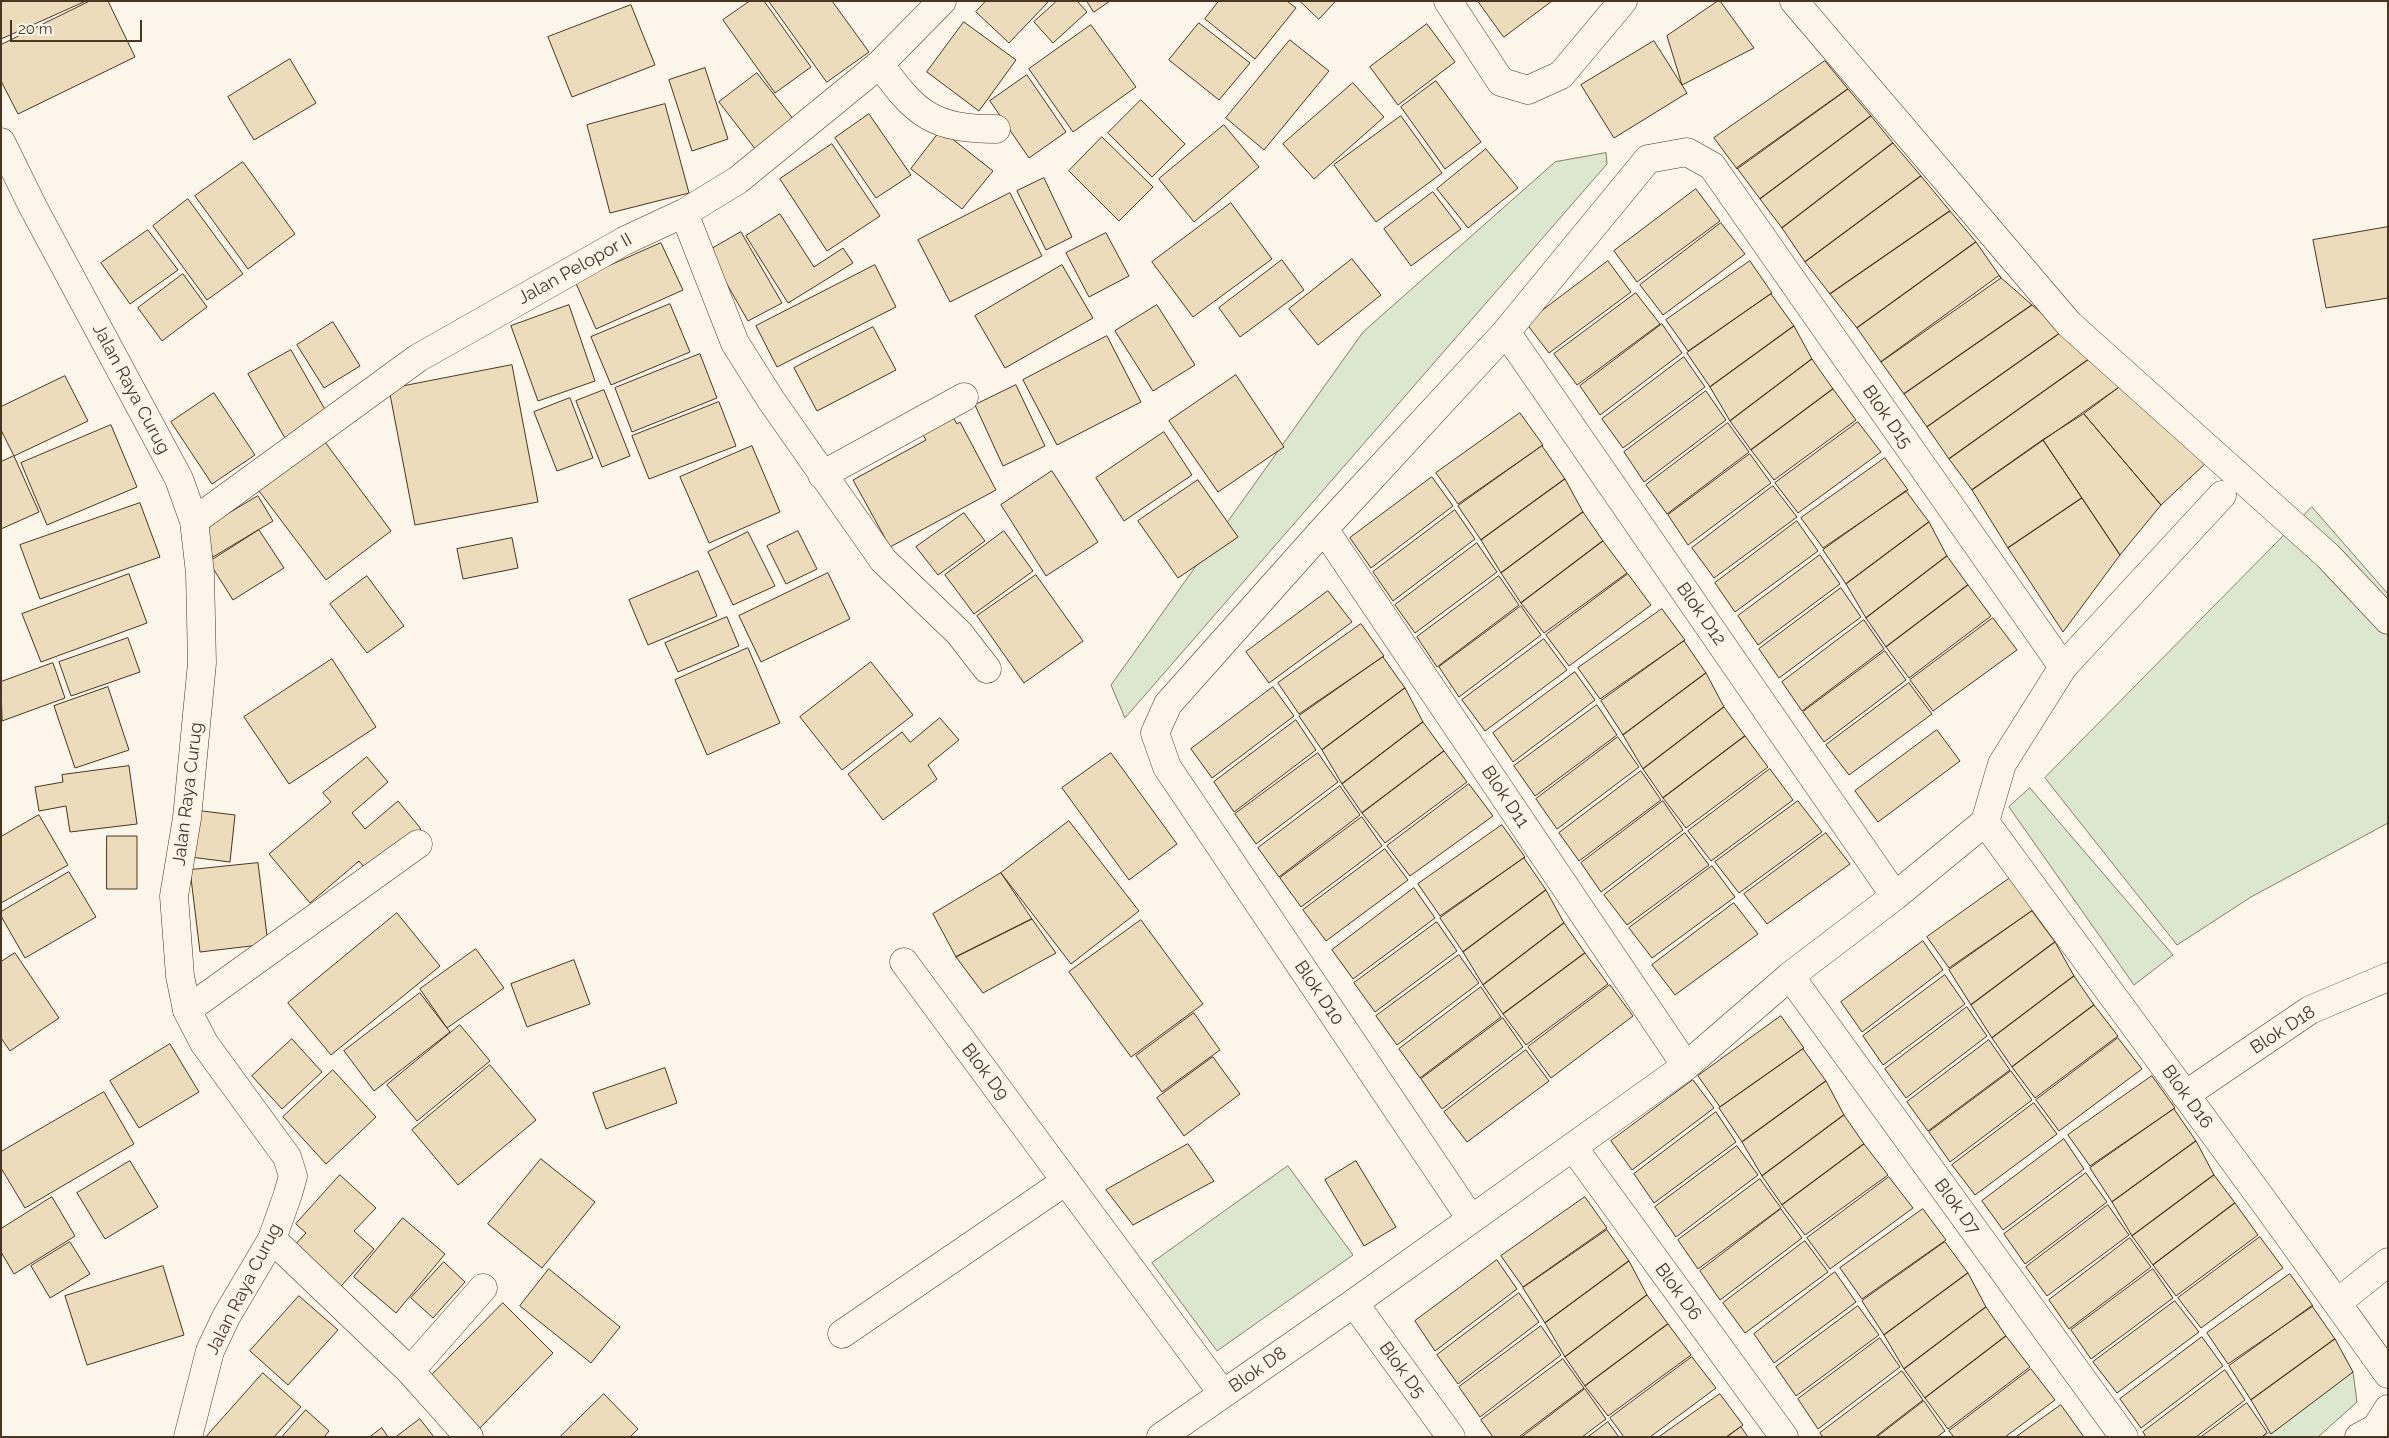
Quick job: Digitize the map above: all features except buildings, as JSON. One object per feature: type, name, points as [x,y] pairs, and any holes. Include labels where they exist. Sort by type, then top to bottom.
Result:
[{"type":"street","name":"Jalan Pelopor II","points":[[194,521],[418,358],[624,240],[684,213],[738,180],[880,64],[942,1]]},
{"type":"street","points":[[1448,1],[1502,82],[1528,90],[1561,75],[1623,1]]},
{"type":"street","points":[[1794,1],[2069,324],[2328,556],[2388,620]]},
{"type":"street","points":[[880,64],[910,103],[928,117],[969,129],[996,129]]},
{"type":"street","name":"Jalan Raya Curug","points":[[1,142],[33,207],[179,479],[194,521],[200,573],[202,663],[187,818],[174,896],[180,976],[187,1010],[204,1042],[287,1157],[293,1176],[272,1239],[226,1317],[210,1351],[188,1437]]},
{"type":"street","name":"Blok D10","points":[[1471,1219],[1167,767],[1155,733],[1168,704],[1324,529],[1506,332],[1648,159],[1687,152],[1712,166]]},
{"type":"street","name":"Blok D15","points":[[1712,166],[2063,667]]},
{"type":"street","points":[[684,213],[735,342],[771,400],[883,560],[959,633],[987,669]]},
{"type":"street","name":"Blok D12","points":[[1506,332],[1895,896]]},
{"type":"street","points":[[822,475],[964,397]]},
{"type":"street","points":[[1985,822],[2002,764],[2063,667],[2222,495]]},
{"type":"street","name":"Blok D11","points":[[1324,529],[1686,1066]]},
{"type":"street","name":"Blok D8","points":[[1161,1437],[1354,1303],[1686,1066],[1790,976],[1895,896],[1985,822]]},
{"type":"street","name":"Blok D16","points":[[1985,822],[2388,1374]]},
{"type":"street","points":[[187,1010],[418,844]]},
{"type":"street","name":"Blok D9","points":[[904,962],[1223,1394]]},
{"type":"street","name":"Blok D7","points":[[1790,976],[2124,1437]]},
{"type":"street","name":"Blok D18","points":[[2186,1095],[2310,1010],[2388,977]]},
{"type":"street","name":"Blok D6","points":[[1573,1147],[1784,1437]]},
{"type":"street","points":[[842,1334],[1066,1181]]},
{"type":"street","points":[[272,1239],[410,1371],[469,1437]]},
{"type":"street","points":[[2337,1303],[2388,1262]]},
{"type":"street","points":[[410,1371],[484,1288]]},
{"type":"street","name":"Blok D5","points":[[1354,1303],[1451,1437]]},
{"type":"street","points":[[2359,1437],[2376,1428],[2388,1409]]},
{"type":"green space","points":[[1606,153],[1607,164],[1125,718],[1111,685],[1363,332],[1555,162]]},
{"type":"green space","points":[[2312,507],[2388,594],[2388,823],[2251,897],[2177,945],[2045,778]]},
{"type":"green space","points":[[2030,788],[2173,955],[2134,985],[2009,807]]},
{"type":"green space","points":[[1288,1166],[1353,1255],[1217,1351],[1152,1263]]},
{"type":"green space","points":[[2353,1372],[2357,1402],[2318,1437],[2263,1437]]}]
